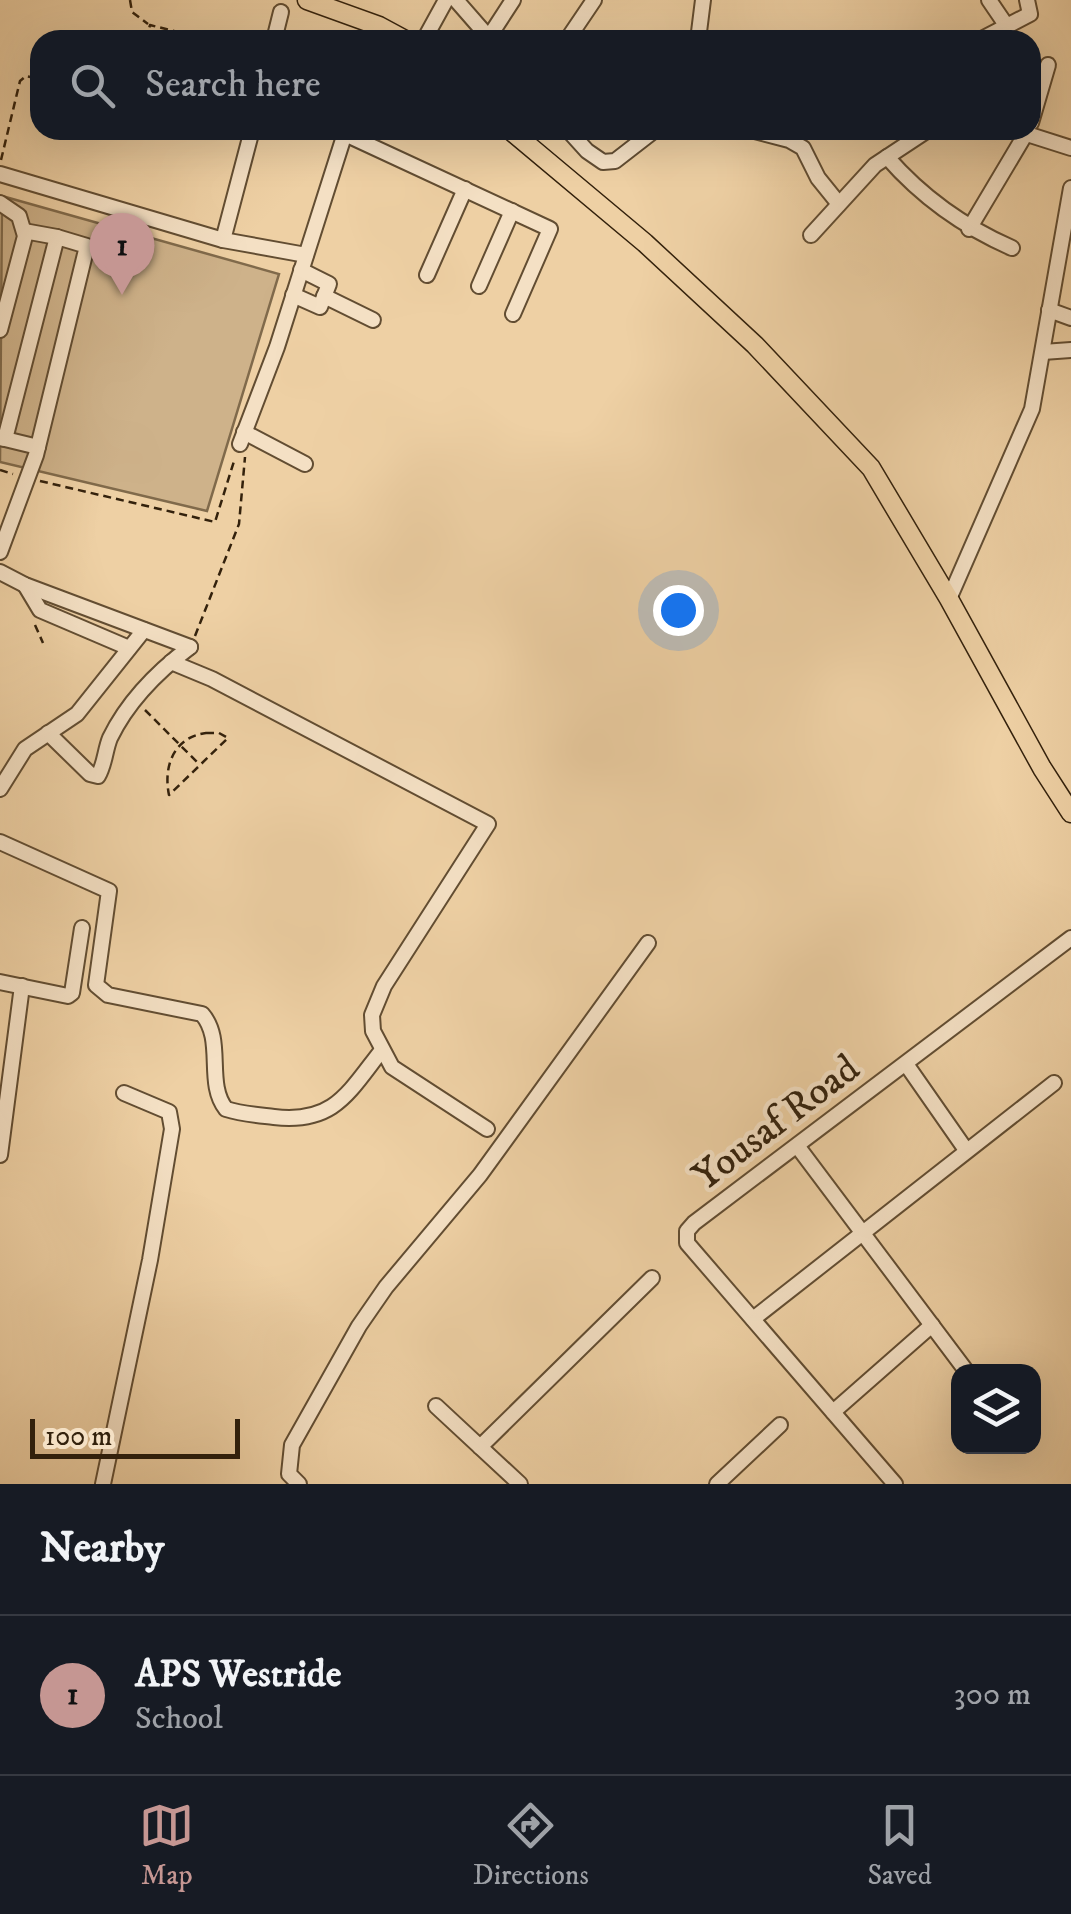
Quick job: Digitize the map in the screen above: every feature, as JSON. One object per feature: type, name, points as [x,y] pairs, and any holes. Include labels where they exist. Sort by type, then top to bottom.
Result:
[{"type":"main road","points":[[310,1],[371,30]]},
{"type":"main road","points":[[522,140],[645,243],[755,345],[871,468],[1071,814]]},
{"type":"street","points":[[430,30],[446,0]]},
{"type":"street","points":[[456,0],[482,30]]},
{"type":"street","points":[[495,30],[513,0]]},
{"type":"street","points":[[574,30],[594,0]]},
{"type":"street","points":[[699,30],[703,0]]},
{"type":"street","points":[[989,0],[1006,25]]},
{"type":"street","points":[[997,30],[1030,14],[1026,0]]},
{"type":"street","points":[[276,30],[281,12]]},
{"type":"street","points":[[1041,89],[1048,65]]},
{"type":"street","points":[[1041,134],[1071,148]]},
{"type":"street","points":[[223,240],[249,140]]},
{"type":"street","points":[[305,464],[242,438],[342,140]]},
{"type":"street","points":[[362,140],[550,229],[513,314]]},
{"type":"street","points":[[577,140],[603,162],[614,161],[642,140]]},
{"type":"street","points":[[788,140],[802,148],[818,178],[839,204]]},
{"type":"street","points":[[811,234],[887,156],[912,140]]},
{"type":"street","points":[[969,229],[1022,140]]},
{"type":"street","points":[[887,156],[904,176],[969,229],[1012,248]]},
{"type":"street","points":[[0,174],[303,263],[329,284],[320,307],[293,294]]},
{"type":"street","points":[[949,599],[1032,409],[1071,188]]},
{"type":"street","points":[[427,275],[465,189]]},
{"type":"street","points":[[0,203],[19,216],[24,230],[0,330]]},
{"type":"street","points":[[479,286],[512,211]]},
{"type":"street","points":[[0,552],[30,478],[87,246],[24,230]]},
{"type":"street","points":[[38,447],[3,439],[57,237]]},
{"type":"street","points":[[324,296],[373,320]]},
{"type":"street","points":[[1049,310],[1071,318]]},
{"type":"street","points":[[1043,352],[1071,350]]},
{"type":"street","points":[[0,572],[190,647]]},
{"type":"street","points":[[25,585],[40,610],[129,648]]},
{"type":"street","points":[[0,790],[25,749],[77,714],[144,630]]},
{"type":"street","points":[[48,733],[90,774],[98,776],[112,734],[134,700],[190,647]]},
{"type":"street","points":[[171,662],[488,824],[372,1014],[374,1031],[392,1067],[487,1128]]},
{"type":"street","points":[[0,842],[109,890],[96,985],[108,995],[202,1014],[214,1043],[219,1100],[226,1109],[295,1120],[314,1118],[346,1096],[382,1050]]},
{"type":"street","points":[[0,982],[62,996],[72,993],[82,928]]},
{"type":"street","name":"Yousaf Road","points":[[895,1484],[687,1243],[687,1231],[1071,938]]},
{"type":"street","points":[[294,1479],[292,1445],[368,1313],[480,1174],[648,943]]},
{"type":"street","points":[[0,1155],[22,986]]},
{"type":"street","points":[[906,1064],[966,1150]]},
{"type":"street","points":[[753,1320],[1054,1083]]},
{"type":"street","points":[[103,1484],[150,1260],[172,1129],[168,1112],[124,1093]]},
{"type":"street","points":[[798,1146],[961,1364]]},
{"type":"street","points":[[480,1447],[652,1278]]},
{"type":"street","points":[[833,1412],[932,1326]]},
{"type":"street","points":[[436,1406],[520,1484]]},
{"type":"street","points":[[717,1484],[780,1425]]},
{"type":"path","points":[[130,0],[132,12],[150,25],[170,30]]},
{"type":"path","points":[[149,30],[150,25]]},
{"type":"path","points":[[0,164],[20,81],[30,77]]},
{"type":"path","points":[[0,470],[214,522],[242,438]]},
{"type":"path","points":[[190,647],[239,524],[246,450],[242,438]]},
{"type":"path","points":[[40,610],[35,626],[43,644]]},
{"type":"path","points":[[134,700],[200,765]]},
{"type":"path","points":[[219,733],[228,738],[200,765],[169,795],[167,767],[180,744],[193,734],[219,733]]},
{"type":"shaded area","points":[[2,196],[279,274],[207,511],[0,462]]},
{"type":"place","name":"APS Westride","points":[[122,295]]}]
